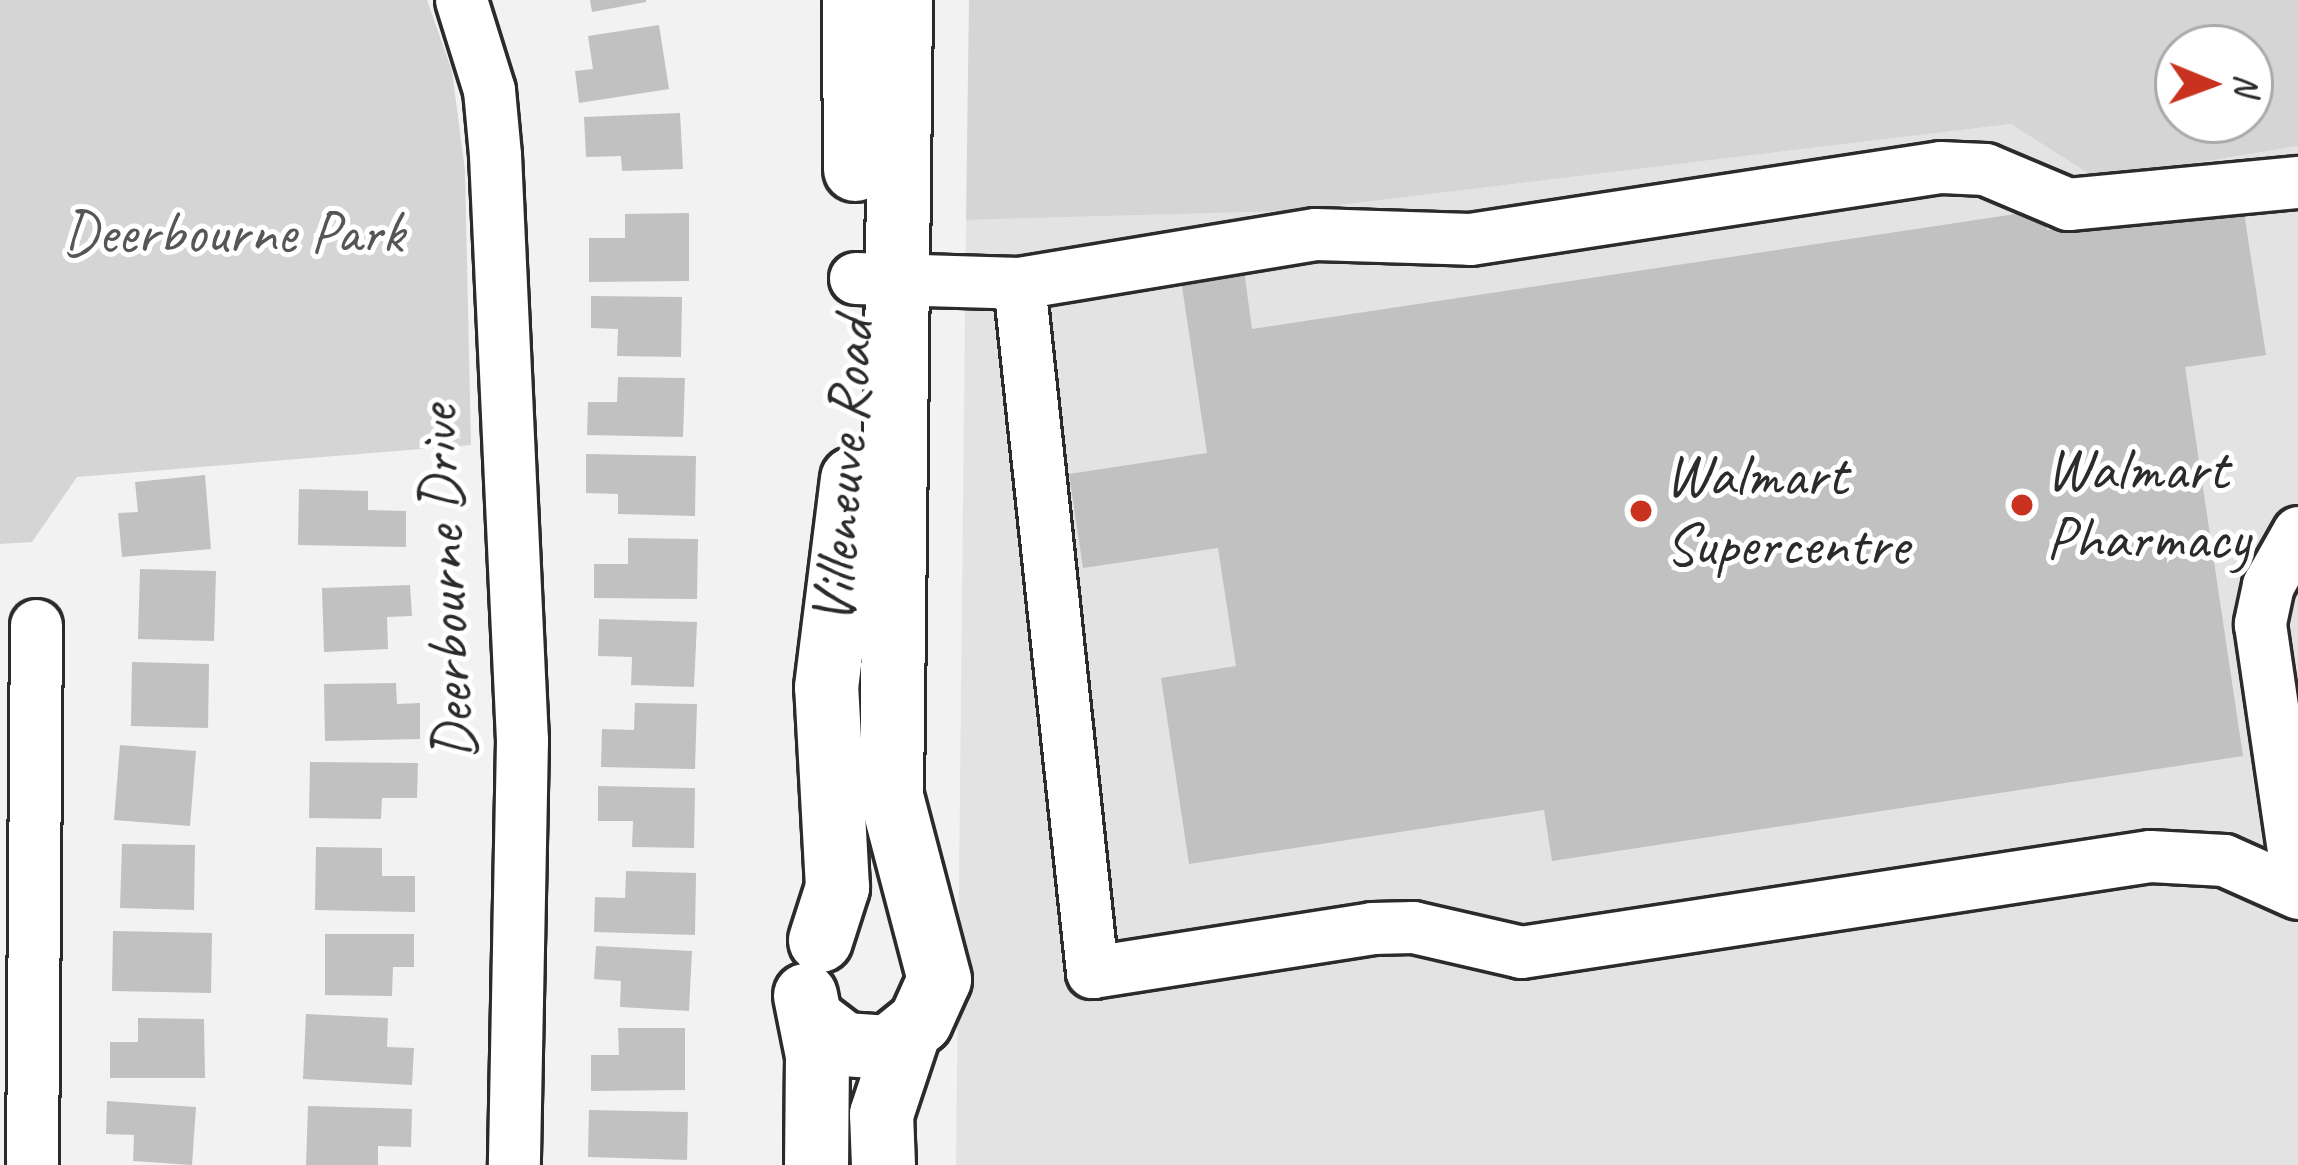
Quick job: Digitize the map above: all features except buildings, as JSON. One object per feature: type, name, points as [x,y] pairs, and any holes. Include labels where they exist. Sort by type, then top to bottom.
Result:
[{"type":"main road","name":"Villeneuve Road","points":[[854,0],[874,278],[891,796],[924,929]]},
{"type":"main road","name":"Villeneuve Road","points":[[820,940],[840,836],[826,686],[874,278],[899,0]]},
{"type":"main road","points":[[816,1165],[810,1018],[803,986],[820,940],[861,914],[905,917],[924,929],[939,979],[906,1040],[881,1114],[883,1165]]},
{"type":"main road","points":[[810,1018],[865,1049],[906,1040]]},
{"type":"street","name":"Deerbourne Drive","points":[[461,0],[489,90],[495,155],[521,740],[514,1165]]},
{"type":"street","points":[[874,278],[1019,284],[1315,235],[1470,239],[1940,167],[1985,169],[2082,205],[2298,182]]},
{"type":"street","points":[[1019,284],[1092,972],[1372,928],[1413,927],[1521,952],[2150,856],[2224,860],[2298,889],[2260,624],[2268,584],[2298,532]]},
{"type":"street","points":[[32,1165],[36,625]]},
{"type":"shaded area","points":[[2011,124],[2097,179],[2298,146],[2298,1165],[956,1165],[966,220],[1290,211]]},
{"type":"green space","name":"Deerbourne Park","points":[[0,0],[427,0],[452,71],[465,171],[471,445],[77,477],[32,542],[0,544]]},
{"type":"green space","points":[[969,0],[2298,0],[2298,146],[2097,179],[2011,124],[1290,211],[966,220]]},
{"type":"place","name":"Walmart Pharmacy","points":[[2022,505]]},
{"type":"place","name":"Walmart Supercentre","points":[[1641,511]]}]
